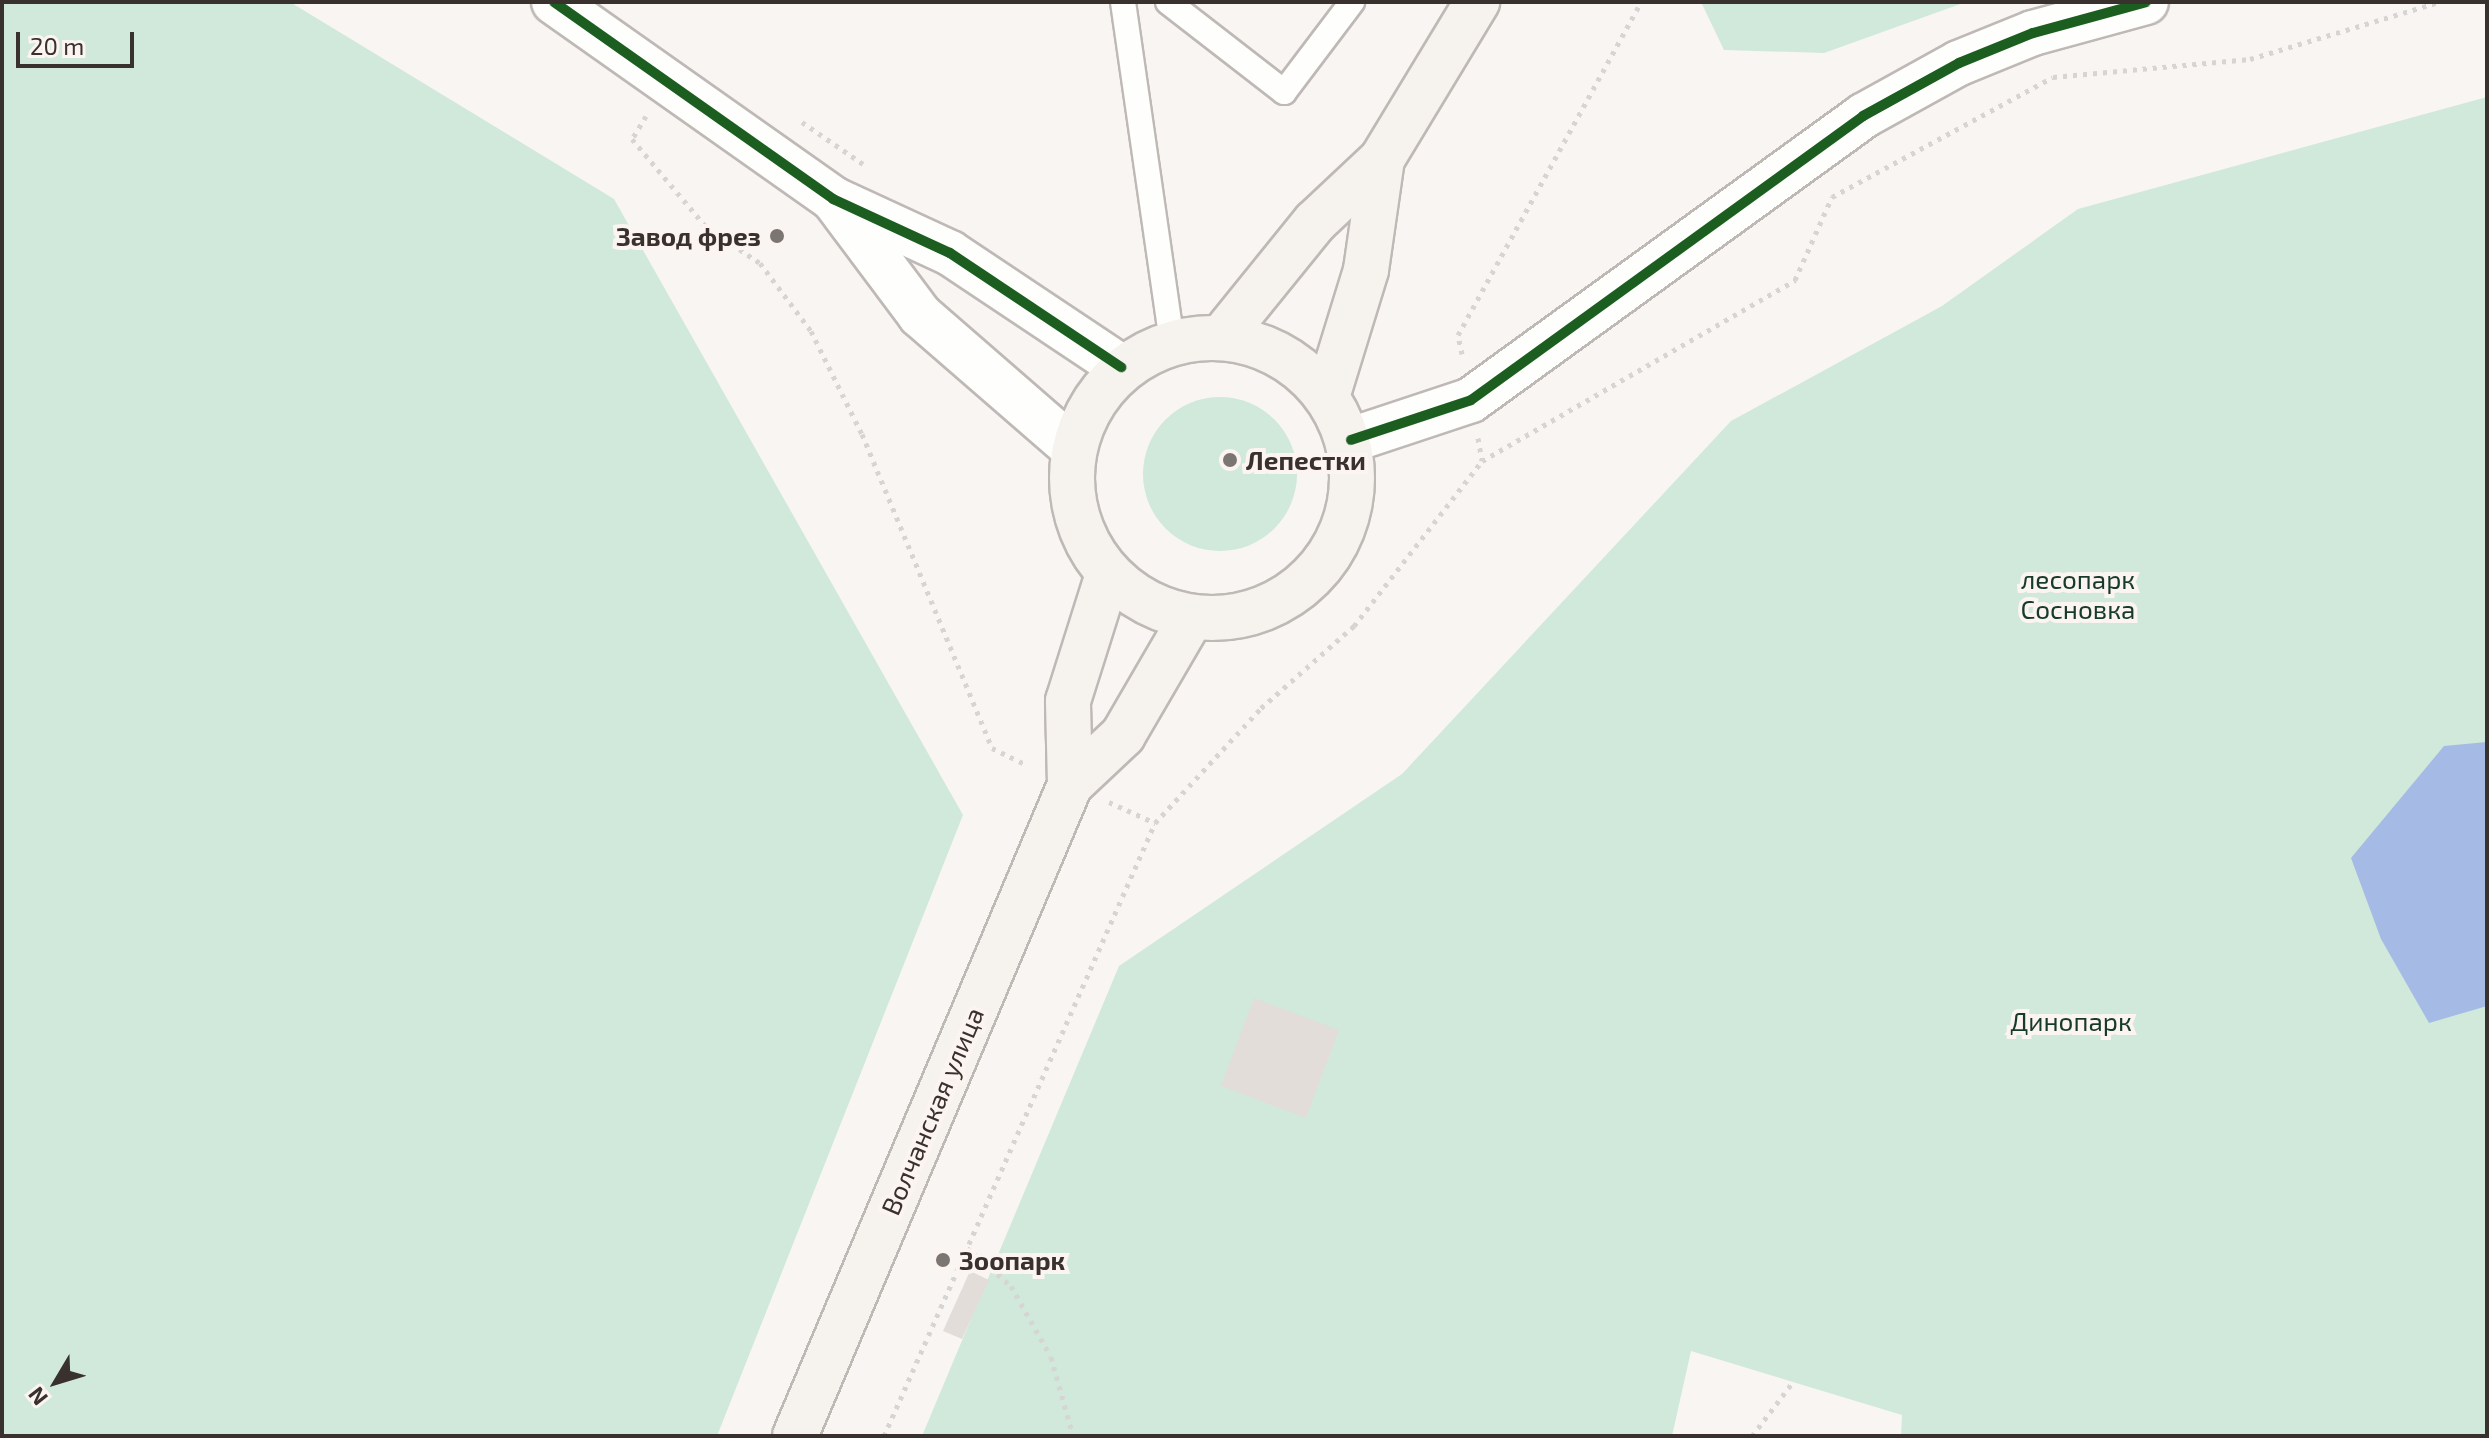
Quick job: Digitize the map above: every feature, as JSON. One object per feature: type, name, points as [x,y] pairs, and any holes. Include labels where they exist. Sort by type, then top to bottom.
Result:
[{"type":"main road","points":[[1221,338],[1315,222],[1382,159],[1477,2]]},
{"type":"main road","points":[[1327,397],[1366,270],[1382,159]]},
{"type":"main road","points":[[1221,338],[1260,345],[1294,364],[1327,397],[1351,440],[1353,486],[1343,532],[1318,572],[1282,601],[1238,618],[1191,618],[1146,603],[1108,574],[1084,537],[1071,493],[1074,449],[1091,405],[1121,367],[1172,343],[1221,338]]},
{"type":"main road","name":"Волчанская улица","points":[[1070,785],[1068,701],[1108,574]]},
{"type":"main road","name":"Волчанская улица","points":[[795,1436],[1070,785],[1123,735],[1191,618]]},
{"type":"street","points":[[554,2],[833,199],[950,253],[1121,367]]},
{"type":"street","points":[[1351,440],[1471,400],[1863,116],[2033,33],[2146,2]]},
{"type":"street","points":[[833,199],[920,315],[1074,449]]},
{"type":"lane","points":[[1123,2],[1172,343]]},
{"type":"lane","points":[[1168,2],[1284,92],[1352,2]]},
{"type":"path","points":[[1482,461],[1458,335],[1641,2]]},
{"type":"path","points":[[884,1436],[1155,823],[1261,708],[1354,626],[1482,461],[1795,280],[1832,197],[2053,77],[2250,59],[2439,2]]},
{"type":"path","points":[[668,83],[632,139],[706,227],[760,263],[811,331],[862,434],[992,748],[1155,823]]},
{"type":"path","points":[[967,1248],[1011,1286],[1051,1357],[1073,1436]]},
{"type":"path","points":[[1752,1436],[1793,1382]]},
{"type":"green space","points":[[2,2],[290,2],[614,199],[963,815],[717,1436],[2,1436]]},
{"type":"green space","points":[[1701,2],[1966,2],[1824,53],[1724,50]]},
{"type":"green space","name":"лесопарк Сосновка","points":[[2487,97],[2487,1436],[1901,1436],[1902,1415],[1691,1351],[1672,1436],[922,1436],[1119,966],[1402,774],[1731,421],[1942,306],[2078,209]]},
{"type":"green space","points":[[1220,397],[1250,403],[1275,419],[1291,444],[1297,474],[1291,504],[1275,529],[1250,545],[1220,551],[1190,545],[1165,529],[1149,504],[1143,474],[1149,444],[1165,419],[1190,403]]},
{"type":"water","points":[[2487,742],[2487,1006],[2429,1023],[2381,939],[2351,858],[2444,746]]},
{"type":"building","points":[[1254,998],[1339,1030],[1306,1118],[1221,1086]]},
{"type":"building","points":[[970,1271],[989,1280],[962,1339],[943,1331]]},
{"type":"cycle path","points":[[554,2],[833,199],[950,253],[1121,367]]},
{"type":"cycle path","points":[[1351,440],[1471,400],[1863,116],[1959,63],[2033,33],[2146,2]]},
{"type":"place","name":"Завод фрез","points":[[777,236]]},
{"type":"place","name":"Лепестки","points":[[1230,460]]},
{"type":"place","name":"Зоопарк","points":[[943,1260]]},
{"type":"park label","name":"Динопарк","points":[[2071,1021]]}]
